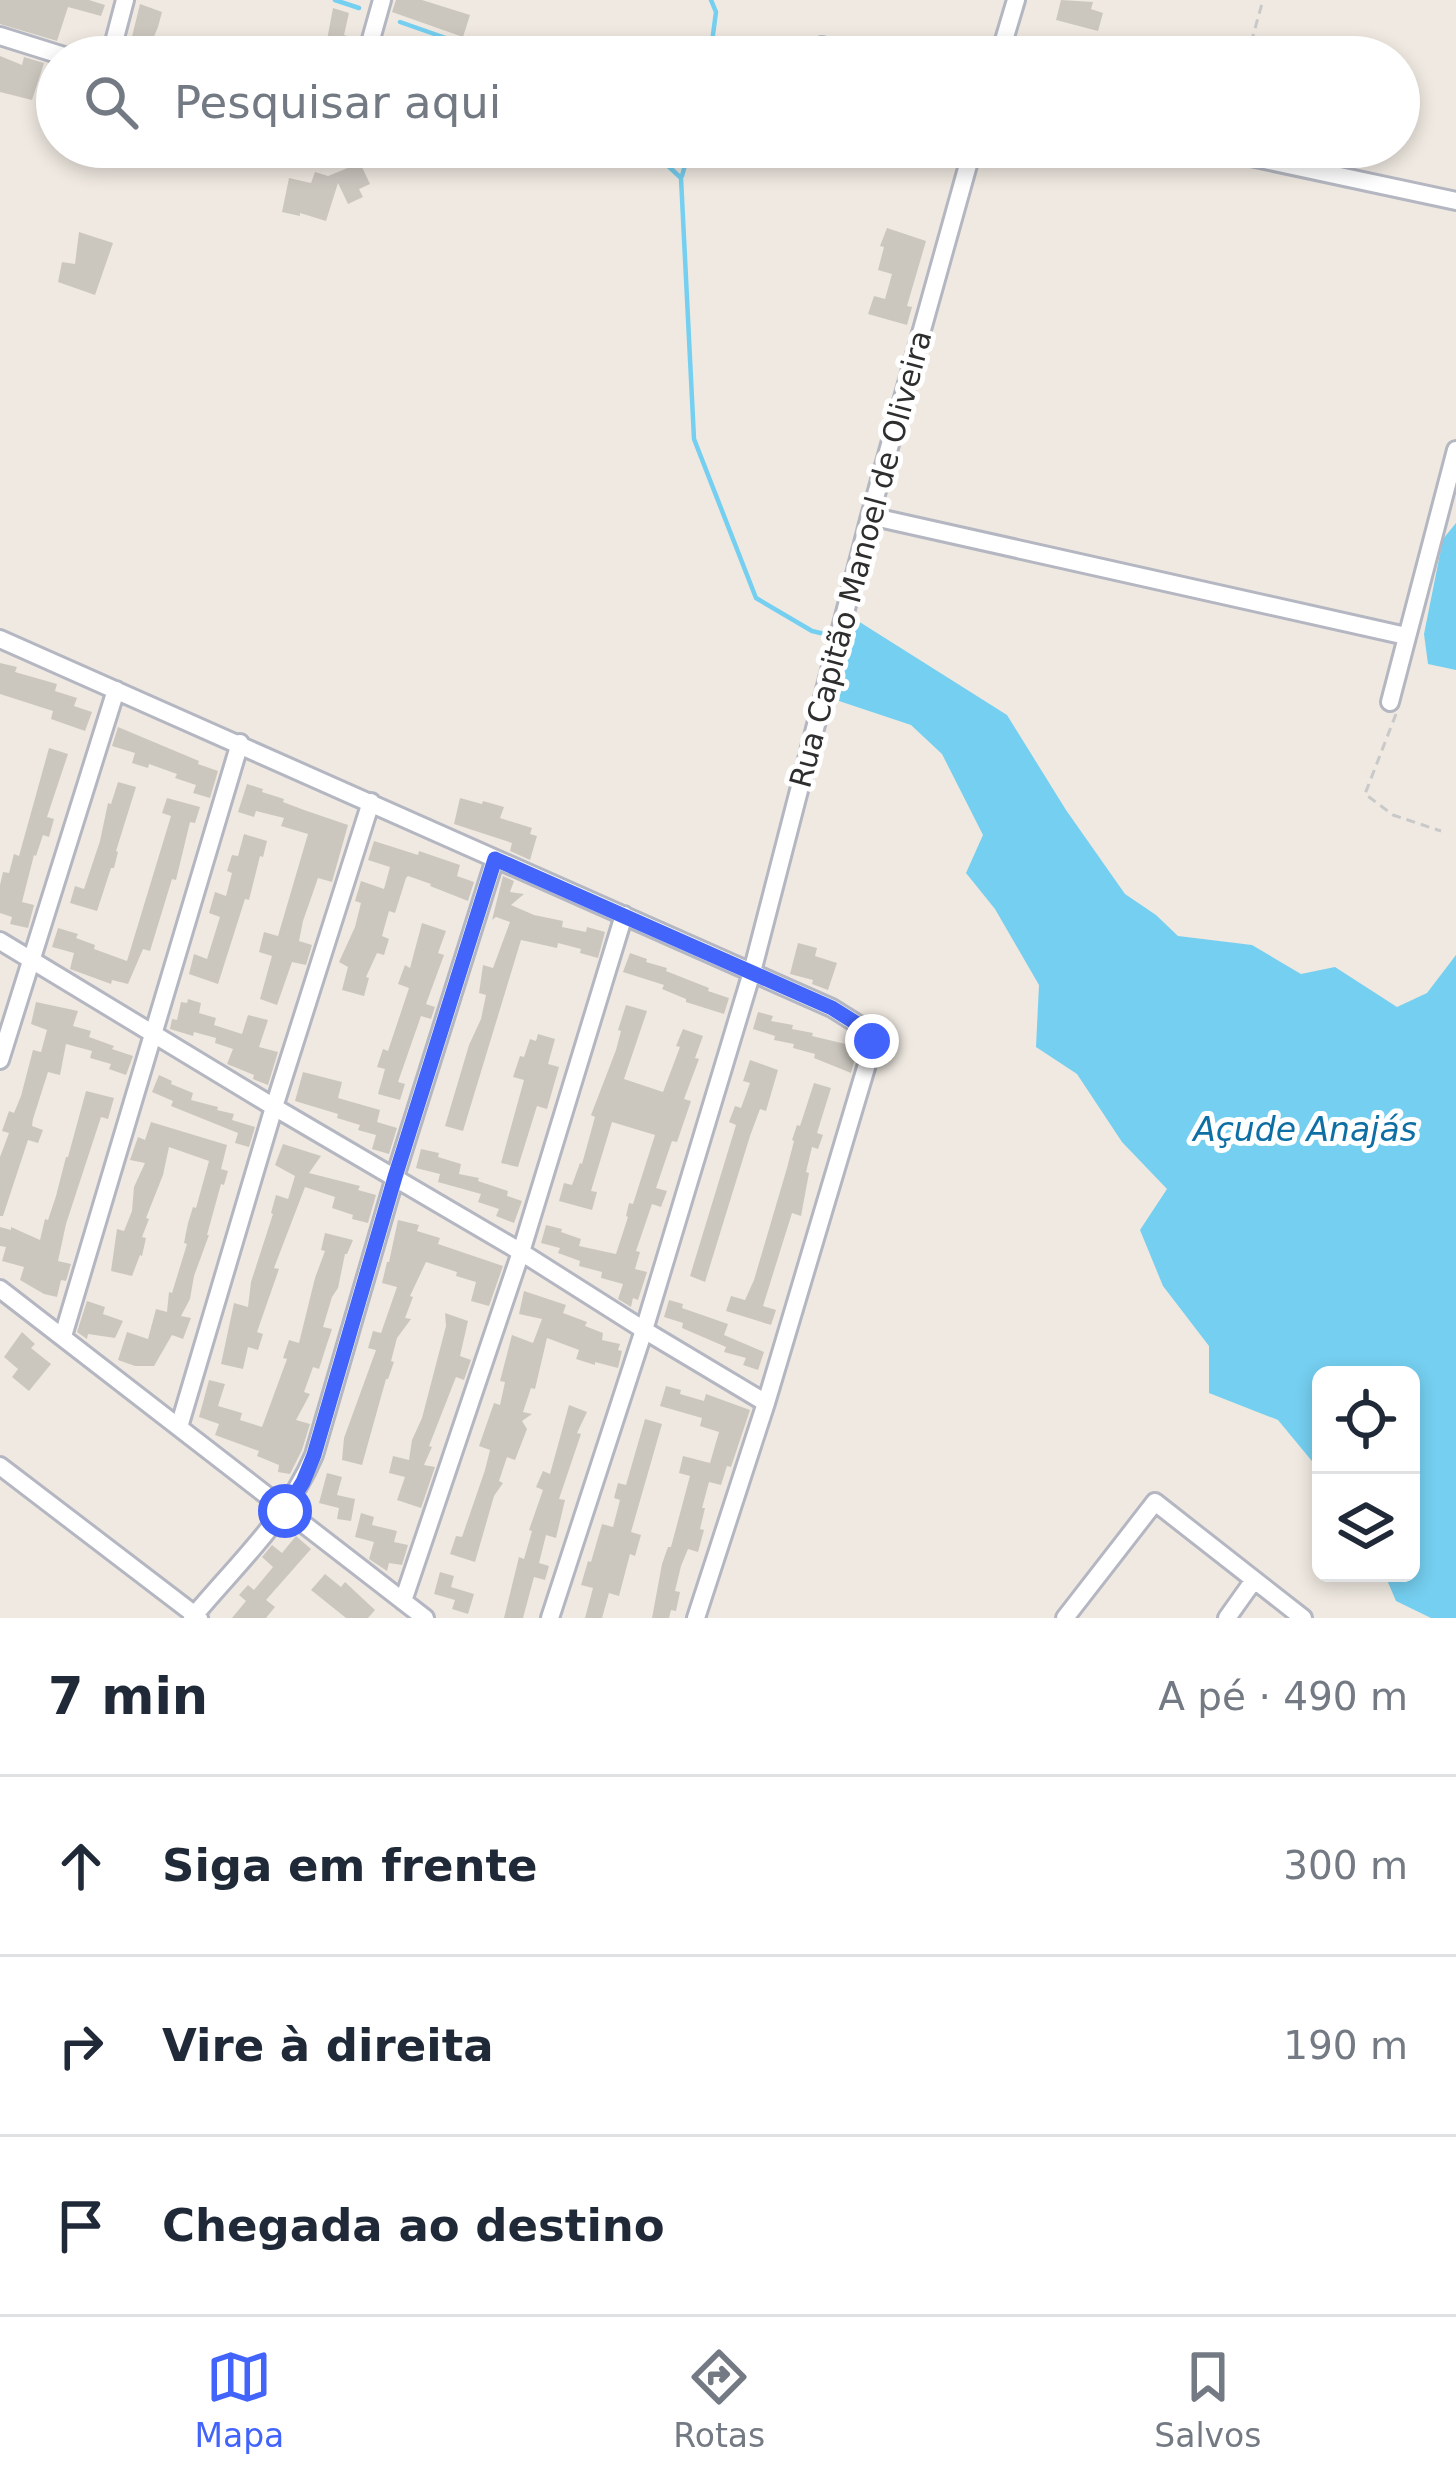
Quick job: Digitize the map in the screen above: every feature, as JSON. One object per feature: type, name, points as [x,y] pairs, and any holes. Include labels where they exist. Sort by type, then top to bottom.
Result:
[{"type":"street","points":[[116,36],[125,0]]},
{"type":"street","points":[[372,36],[382,0]]},
{"type":"street","points":[[1005,36],[1016,0]]},
{"type":"street","points":[[0,36],[36,47]]},
{"type":"street","name":"Rua Capitão Manoel de Oliveira","points":[[550,1618],[644,1330],[752,972],[870,516],[967,168]]},
{"type":"street","points":[[1300,168],[1456,202]]},
{"type":"street","points":[[1390,702],[1456,450]]},
{"type":"street","points":[[1436,523],[1456,512]]},
{"type":"street","points":[[870,516],[1406,636]]},
{"type":"street","points":[[0,639],[752,972],[852,1018],[867,1030],[872,1041],[855,1106],[696,1618]]},
{"type":"street","points":[[0,1060],[116,690]]},
{"type":"street","points":[[62,1336],[240,743]]},
{"type":"street","points":[[179,1427],[371,802]]},
{"type":"street","points":[[0,1466],[195,1617],[285,1511],[314,1455],[495,859]]},
{"type":"street","points":[[403,1601],[521,1252],[624,915]]},
{"type":"street","points":[[0,941],[766,1403]]},
{"type":"street","points":[[0,1289],[424,1618]]},
{"type":"street","points":[[1065,1618],[1155,1502],[1303,1618]]},
{"type":"street","points":[[1227,1618],[1255,1580]]},
{"type":"path","points":[[1253,36],[1263,0]]},
{"type":"path","points":[[1390,702],[1396,714],[1365,794],[1393,815],[1441,831]]},
{"type":"water","points":[[1456,523],[1456,670],[1428,664],[1424,634],[1443,539]]},
{"type":"water","name":"Açude Anajás","points":[[858,621],[1007,715],[1125,894],[1178,936],[1252,945],[1301,974],[1335,967],[1397,1007],[1427,993],[1456,955],[1456,1618],[1431,1618],[1396,1601],[1388,1582],[1420,1582],[1420,1366],[1312,1366],[1312,1461],[1278,1420],[1209,1393],[1209,1346],[1163,1286],[1140,1230],[1167,1189],[1122,1142],[1077,1074],[1036,1047],[1039,985],[995,909],[966,873],[983,835],[942,754],[911,725],[830,698]]},
{"type":"building","points":[[0,0],[89,0],[105,5],[101,16],[68,7],[59,36],[40,36],[0,24]]},
{"type":"building","points":[[396,0],[422,0],[470,15],[460,36],[392,12]]},
{"type":"building","points":[[1061,0],[1093,2],[1091,9],[1103,13],[1098,31],[1056,20]]},
{"type":"building","points":[[140,4],[162,12],[154,36],[132,36]]},
{"type":"building","points":[[333,8],[349,13],[347,36],[328,36]]},
{"type":"building","points":[[0,56],[22,65],[24,57],[36,61],[32,100],[0,92]]},
{"type":"building","points":[[362,168],[370,184],[359,189],[363,197],[348,204],[338,183],[326,221],[282,212],[289,178],[311,183],[315,172],[328,176]]},
{"type":"building","points":[[887,228],[926,241],[907,306],[912,307],[907,325],[868,314],[874,296],[885,299],[892,274],[878,270]]},
{"type":"building","points":[[79,232],[113,243],[95,295],[58,282],[62,262],[75,264]]},
{"type":"building","points":[[0,663],[57,684],[55,691],[77,698],[74,706],[92,712],[85,731],[51,719],[53,711],[0,694]]},
{"type":"building","points":[[118,727],[218,771],[210,798],[193,793],[196,785],[175,778],[177,774],[132,763],[135,753],[112,746]]},
{"type":"building","points":[[49,748],[68,754],[47,817],[54,819],[49,837],[43,835],[34,855],[22,902],[34,905],[28,928],[10,924],[12,917],[0,913],[0,885],[14,854],[19,856]]},
{"type":"building","points":[[118,782],[136,787],[97,911],[70,903],[75,886],[84,889]]},
{"type":"building","points":[[247,784],[348,825],[332,882],[318,878],[303,921],[299,941],[312,945],[306,965],[292,962],[277,1005],[260,999],[272,956],[259,952],[264,932],[278,936],[308,834],[281,826],[284,818],[238,812]]},
{"type":"building","points":[[167,798],[200,807],[195,823],[190,822],[176,880],[172,879],[150,951],[143,949],[128,984],[112,980],[111,984],[70,969],[74,953],[52,947],[58,928],[127,961],[171,816],[162,813]]},
{"type":"building","points":[[460,798],[504,807],[500,818],[532,828],[530,834],[537,836],[530,860],[510,851],[512,843],[454,824]]},
{"type":"building","points":[[244,834],[267,841],[218,984],[189,974],[194,954],[207,959],[220,917],[209,913],[215,892],[226,896],[232,873],[227,871],[232,855],[238,856]]},
{"type":"building","points":[[374,841],[460,865],[457,876],[474,882],[468,901],[406,878],[395,913],[389,911],[382,936],[389,939],[384,955],[377,953],[364,996],[342,990],[348,967],[339,962],[355,927],[361,881],[384,889],[390,867],[368,860]]},
{"type":"building","points":[[503,876],[514,881],[510,892],[524,894],[511,905],[563,921],[562,927],[605,932],[598,958],[558,943],[557,948],[521,940],[463,1131],[445,1126],[481,1019],[486,995],[479,993],[483,965],[493,968],[510,922],[492,920]]},
{"type":"building","points":[[422,923],[446,931],[438,953],[444,955],[426,1004],[435,1007],[431,1019],[421,1016],[398,1082],[405,1084],[400,1100],[378,1094],[385,1069],[377,1067],[383,1049],[388,1051],[409,988],[398,984],[405,965],[410,968]]},
{"type":"building","points":[[798,943],[817,948],[815,956],[837,963],[828,990],[790,974]]},
{"type":"building","points":[[630,953],[729,998],[724,1014],[686,1002],[662,989],[664,985],[623,972]]},
{"type":"building","points":[[36,1002],[78,1011],[73,1026],[133,1056],[126,1075],[90,1058],[92,1051],[66,1044],[60,1075],[48,1072],[33,1119],[32,1126],[43,1130],[38,1143],[28,1140],[0,1216],[0,1157],[9,1133],[2,1131],[21,1096],[33,1050],[41,1052],[47,1030],[31,1024]]},
{"type":"building","points":[[181,1002],[201,1003],[199,1013],[216,1018],[214,1025],[242,1034],[248,1015],[268,1020],[259,1047],[278,1052],[268,1085],[227,1064],[233,1049],[215,1043],[216,1038],[170,1029]]},
{"type":"building","points":[[626,1005],[647,1011],[624,1079],[663,1092],[683,1029],[703,1036],[684,1099],[691,1101],[656,1188],[667,1191],[661,1207],[652,1204],[636,1251],[640,1252],[635,1269],[647,1272],[631,1307],[618,1299],[623,1284],[601,1278],[602,1272],[579,1266],[580,1261],[558,1253],[560,1248],[541,1243],[546,1225],[581,1239],[579,1246],[616,1254],[655,1135],[612,1122],[591,1191],[597,1192],[592,1210],[559,1201],[564,1183],[572,1185],[582,1164],[595,1117],[591,1115],[616,1050]]},
{"type":"building","points":[[758,1012],[812,1036],[858,1047],[851,1073],[753,1029]]},
{"type":"building","points":[[538,1034],[555,1039],[548,1064],[559,1067],[547,1109],[537,1106],[518,1167],[501,1163],[524,1080],[513,1077],[520,1056],[524,1057],[530,1039],[536,1041]]},
{"type":"building","points":[[750,1060],[778,1070],[766,1111],[760,1109],[750,1136],[705,1282],[690,1276],[736,1125],[729,1122],[735,1106],[741,1108],[750,1083],[743,1081]]},
{"type":"building","points":[[303,1072],[342,1082],[338,1098],[380,1110],[377,1122],[397,1128],[389,1154],[372,1149],[376,1135],[358,1130],[360,1125],[295,1101]]},
{"type":"building","points":[[159,1075],[193,1093],[191,1100],[218,1107],[234,1114],[232,1120],[255,1127],[249,1147],[235,1143],[238,1133],[171,1106],[173,1101],[152,1092]]},
{"type":"building","points":[[814,1083],[831,1088],[817,1133],[823,1135],[818,1149],[812,1147],[801,1216],[792,1213],[763,1306],[776,1310],[771,1325],[726,1311],[731,1296],[745,1300],[754,1280],[792,1140]]},
{"type":"building","points":[[86,1091],[114,1098],[108,1119],[101,1117],[66,1224],[58,1261],[71,1264],[57,1297],[20,1280],[24,1267],[2,1261],[6,1247],[0,1246],[0,1227],[40,1240]]},
{"type":"building","points":[[151,1122],[227,1145],[221,1169],[228,1171],[181,1316],[191,1318],[183,1339],[172,1335],[154,1366],[135,1366],[118,1360],[127,1332],[148,1339],[156,1309],[167,1312],[169,1292],[187,1244],[188,1223],[209,1161],[169,1147],[146,1218],[142,1256],[132,1276],[111,1271],[117,1229],[124,1231],[145,1163],[130,1160],[138,1137],[145,1140]]},
{"type":"building","points":[[283,1144],[321,1156],[309,1173],[376,1195],[368,1223],[332,1208],[335,1197],[305,1187],[274,1268],[279,1269],[257,1332],[263,1334],[258,1350],[248,1347],[243,1369],[221,1364],[234,1303],[248,1307],[276,1195],[288,1199],[295,1176],[275,1165]]},
{"type":"building","points":[[421,1149],[461,1164],[459,1174],[479,1178],[522,1201],[514,1223],[496,1216],[499,1209],[478,1202],[481,1194],[438,1182],[440,1174],[416,1168]]},
{"type":"building","points":[[398,1220],[419,1225],[417,1231],[440,1238],[438,1244],[503,1266],[489,1306],[471,1301],[476,1282],[426,1262],[410,1296],[405,1318],[411,1319],[397,1338],[362,1465],[342,1460],[344,1438],[376,1350],[368,1348],[373,1331],[381,1333],[397,1287],[382,1283]]},
{"type":"building","points":[[325,1233],[353,1240],[323,1327],[332,1329],[319,1369],[313,1367],[304,1392],[310,1394],[296,1420],[310,1424],[302,1450],[290,1474],[278,1472],[279,1465],[257,1456],[259,1451],[215,1435],[219,1424],[199,1417],[209,1380],[225,1384],[218,1406],[242,1413],[240,1420],[262,1427],[287,1359],[283,1358],[289,1340],[299,1343],[325,1251],[321,1250]]},
{"type":"building","points":[[524,1291],[566,1305],[563,1313],[587,1322],[585,1326],[603,1333],[602,1340],[620,1344],[622,1351],[618,1368],[595,1365],[576,1359],[579,1350],[547,1338],[535,1389],[531,1388],[523,1412],[532,1414],[522,1421],[527,1429],[515,1460],[507,1457],[499,1481],[503,1483],[494,1496],[475,1562],[450,1554],[456,1536],[462,1537],[485,1470],[490,1450],[479,1446],[494,1403],[500,1405],[505,1382],[500,1381],[512,1335],[533,1343],[542,1319],[519,1314]]},
{"type":"building","points":[[669,1300],[728,1324],[724,1335],[764,1352],[758,1370],[743,1365],[746,1358],[724,1352],[726,1347],[664,1317]]},
{"type":"building","points":[[87,1301],[123,1321],[115,1338],[88,1334],[87,1339],[77,1332]]},
{"type":"building","points":[[445,1313],[468,1321],[460,1356],[471,1360],[464,1380],[456,1377],[429,1446],[424,1465],[435,1467],[421,1508],[397,1500],[405,1477],[389,1473],[393,1456],[409,1460],[446,1326]]},
{"type":"building","points":[[22,1332],[35,1344],[31,1348],[51,1364],[29,1391],[12,1377],[18,1369],[4,1357]]},
{"type":"building","points":[[666,1386],[704,1401],[706,1394],[750,1410],[721,1485],[709,1482],[702,1508],[700,1529],[704,1530],[698,1552],[688,1549],[681,1566],[676,1611],[671,1610],[669,1618],[652,1618],[662,1564],[690,1476],[679,1473],[683,1456],[710,1463],[719,1432],[700,1426],[702,1418],[660,1406]]},
{"type":"building","points":[[569,1405],[587,1412],[559,1499],[565,1500],[556,1538],[546,1535],[539,1563],[549,1566],[545,1580],[534,1577],[523,1618],[504,1618],[543,1490],[536,1487],[543,1471],[550,1474]]},
{"type":"building","points":[[645,1419],[662,1424],[631,1532],[641,1535],[635,1556],[630,1554],[619,1596],[609,1593],[602,1618],[585,1618],[593,1588],[581,1585],[588,1561],[602,1524],[613,1527],[620,1500],[614,1498],[618,1483],[626,1485]]},
{"type":"building","points":[[327,1473],[342,1477],[337,1495],[355,1499],[351,1521],[337,1519],[339,1508],[319,1503]]},
{"type":"building","points":[[361,1513],[374,1517],[372,1525],[397,1531],[394,1542],[408,1545],[402,1565],[389,1563],[387,1571],[369,1559],[374,1542],[355,1537]]},
{"type":"building","points":[[296,1536],[311,1549],[266,1600],[275,1607],[266,1618],[232,1618],[246,1601],[239,1595],[248,1585],[254,1590],[273,1567],[262,1557],[272,1545],[282,1553]]},
{"type":"building","points":[[440,1572],[454,1576],[451,1587],[474,1594],[468,1614],[452,1609],[455,1600],[434,1594]]},
{"type":"building","points":[[325,1574],[341,1587],[345,1582],[375,1610],[368,1618],[346,1618],[311,1590]]},
{"type":"waterway","points":[[335,0],[359,8]]},
{"type":"waterway","points":[[711,0],[716,12],[713,36]]},
{"type":"waterway","points":[[400,22],[440,36]]},
{"type":"waterway","points":[[670,168],[681,178],[694,439],[756,598],[812,631],[833,636]]},
{"type":"waterway","points":[[682,176],[684,168]]},
{"type":"route","points":[[285,1511],[314,1455],[495,859],[832,1008],[867,1030],[872,1041]]}]
